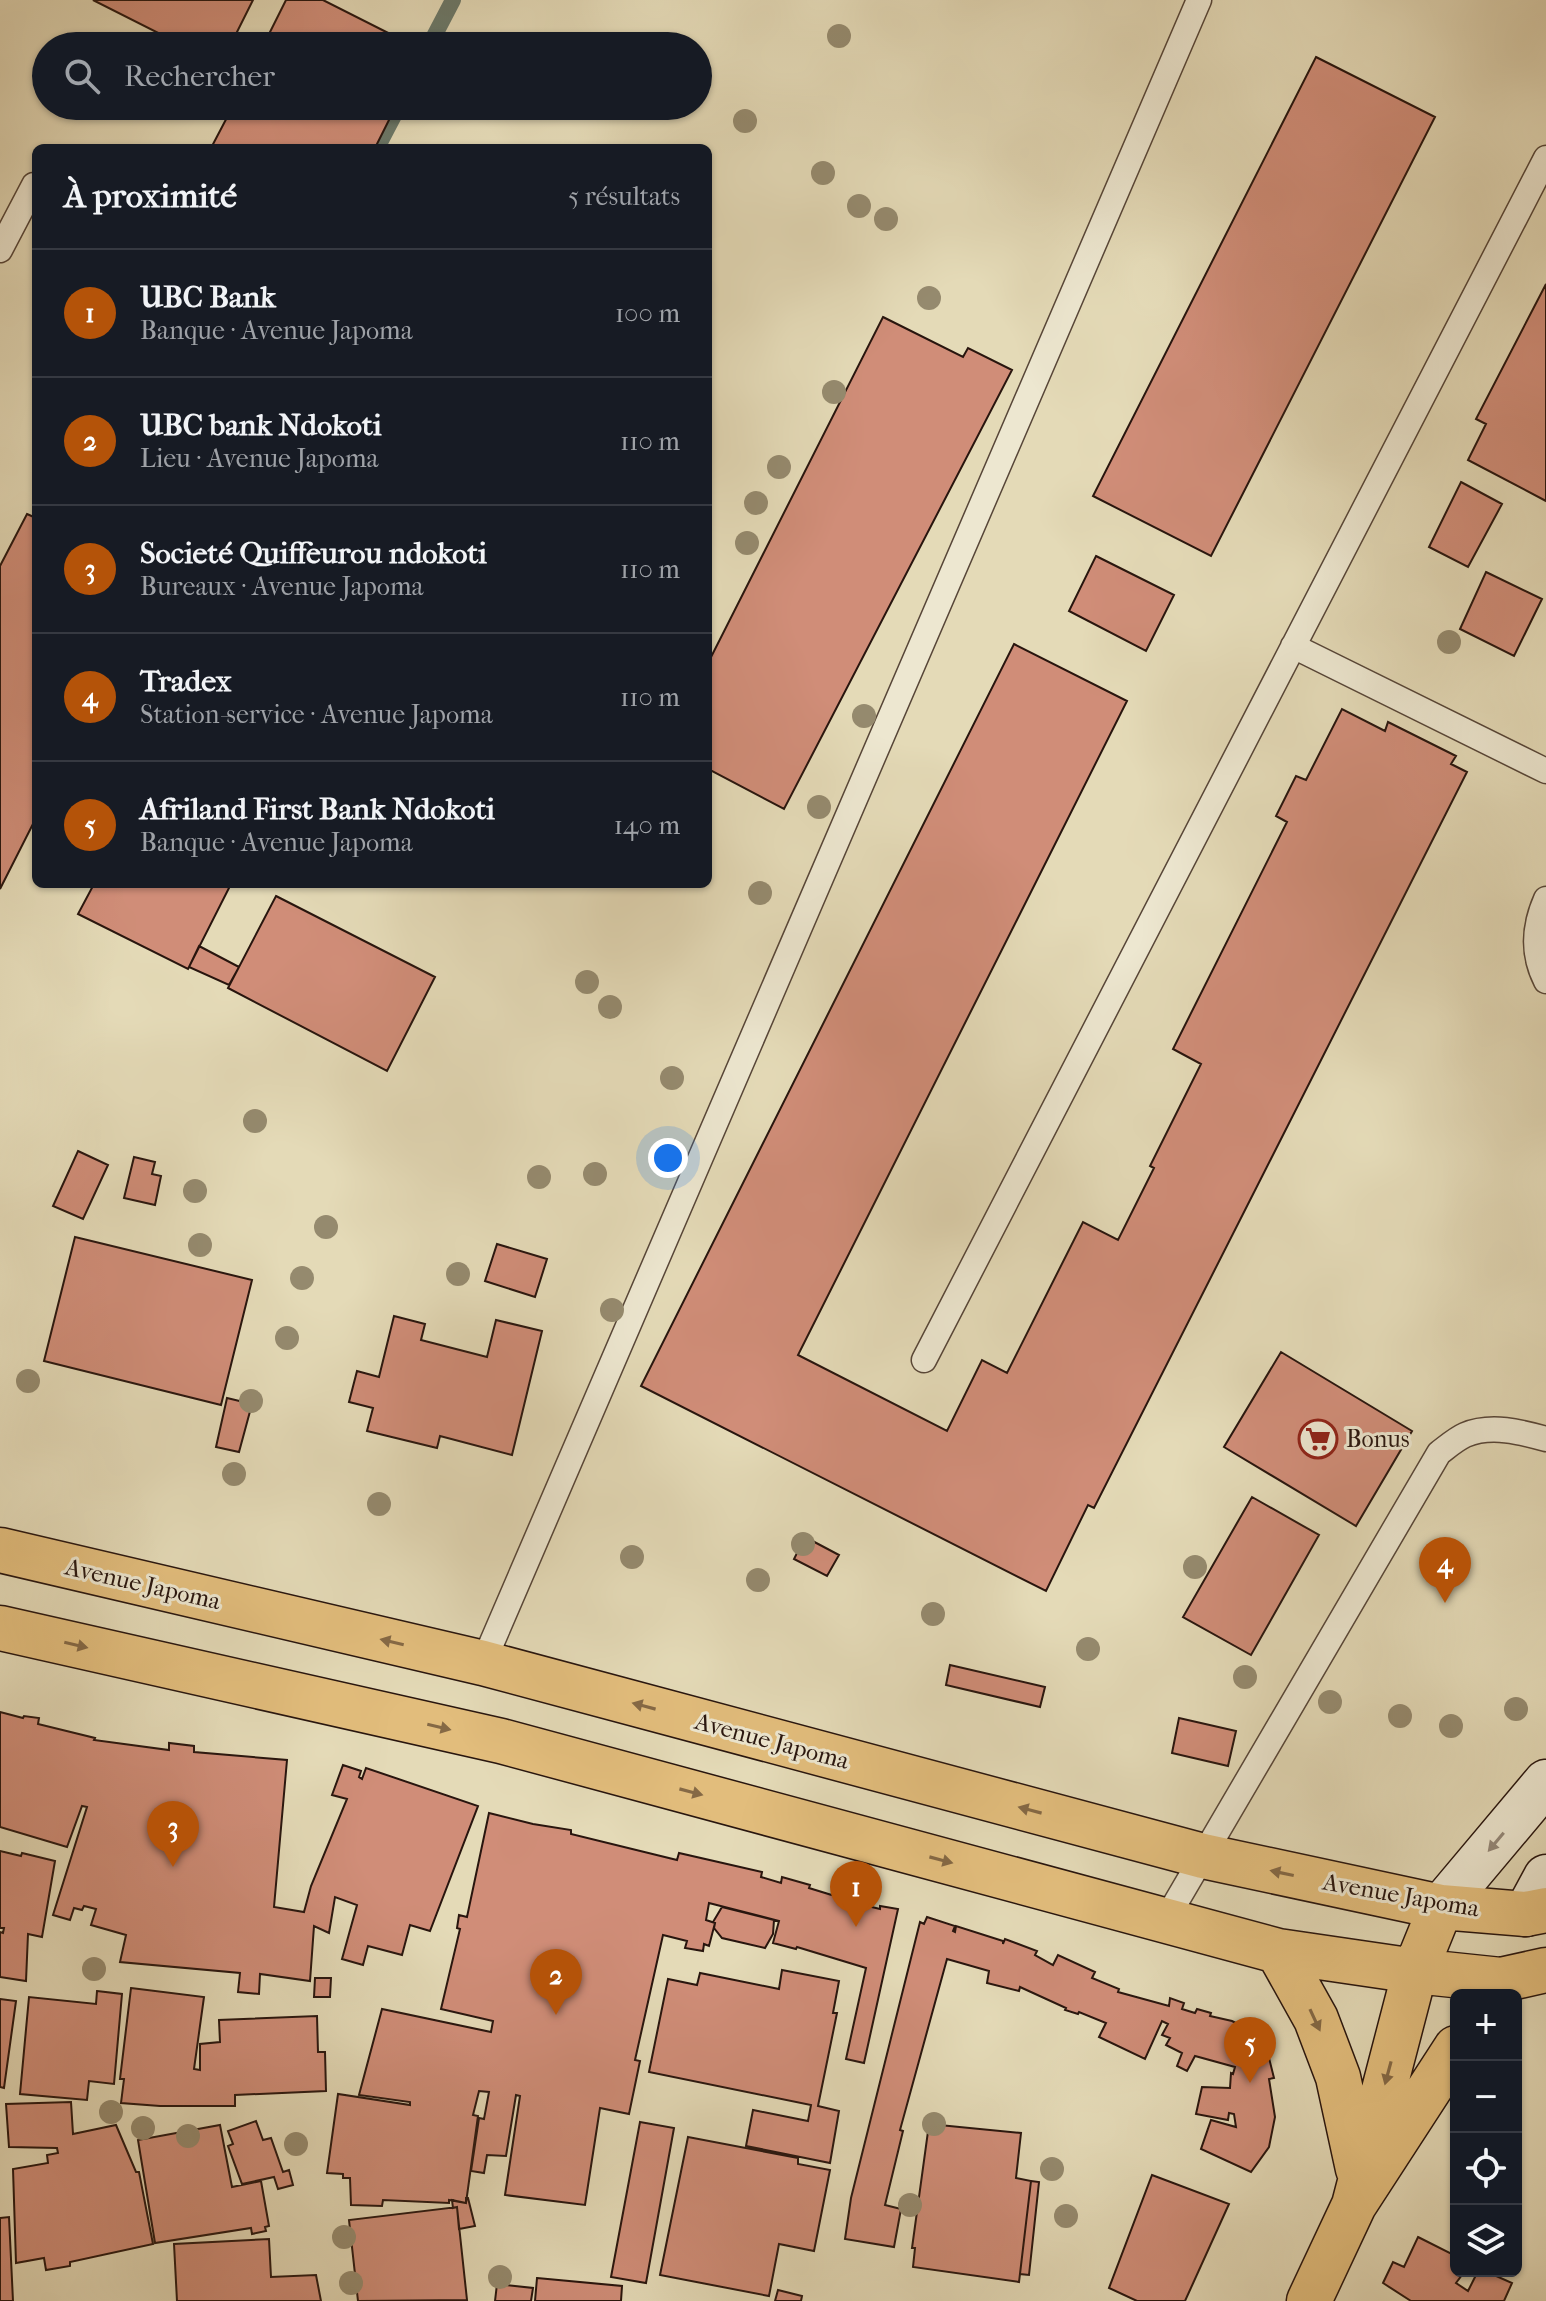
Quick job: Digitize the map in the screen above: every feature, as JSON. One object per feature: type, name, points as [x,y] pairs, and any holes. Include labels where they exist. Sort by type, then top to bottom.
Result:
[{"type":"main road","name":"Avenue Japoma","points":[[0,1550],[483,1663],[1203,1856],[1441,1907],[1539,1900]]},
{"type":"main road","points":[[0,1628],[501,1741],[1278,1951],[1415,1971],[1496,1987],[1546,1970]]},
{"type":"main road","points":[[1309,2301],[1357,2192],[1415,1971],[1441,1907],[1546,1782]]},
{"type":"main road","points":[[1496,1987],[1539,1900]]},
{"type":"main road","points":[[1278,1951],[1316,2019],[1338,2077],[1357,2192]]},
{"type":"main road","points":[[1357,2192],[1450,2057]]},
{"type":"lane","points":[[483,1663],[1199,0]]},
{"type":"lane","points":[[924,1360],[1546,158]]},
{"type":"lane","points":[[0,250],[32,189]]},
{"type":"lane","points":[[1293,646],[1546,771]]},
{"type":"lane","points":[[1546,899],[1537,919],[1536,953],[1546,981]]},
{"type":"lane","points":[[1165,1921],[1439,1453],[1467,1434],[1511,1430],[1546,1439]]},
{"type":"building","points":[[93,0],[253,0],[237,32],[156,32]]},
{"type":"building","points":[[286,0],[323,0],[386,32],[270,32]]},
{"type":"building","points":[[1316,57],[1435,117],[1211,556],[1093,496]]},
{"type":"building","points":[[226,120],[389,120],[377,144],[213,144]]},
{"type":"building","points":[[1546,284],[1546,501],[1468,460],[1486,424],[1476,419]]},
{"type":"building","points":[[883,317],[963,357],[968,348],[1012,370],[784,809],[712,771],[712,655]]},
{"type":"building","points":[[1461,482],[1502,504],[1468,567],[1429,547]]},
{"type":"building","points":[[27,514],[32,516],[32,826],[0,889],[0,566]]},
{"type":"building","points":[[1096,556],[1174,595],[1146,651],[1069,611]]},
{"type":"building","points":[[1486,572],[1542,599],[1514,656],[1460,629]]},
{"type":"building","points":[[1014,644],[1127,701],[798,1355],[947,1431],[982,1360],[1007,1373],[1083,1222],[1118,1240],[1154,1168],[1150,1166],[1201,1064],[1173,1049],[1287,822],[1276,816],[1296,776],[1306,780],[1342,709],[1385,731],[1388,722],[1456,756],[1451,764],[1467,772],[1094,1508],[1088,1505],[1046,1591],[641,1386]]},
{"type":"building","points":[[92,888],[229,888],[188,969],[78,914]]},
{"type":"building","points":[[276,896],[435,977],[387,1071],[228,988]]},
{"type":"building","points":[[199,946],[239,967],[229,985],[189,967]]},
{"type":"building","points":[[78,1151],[108,1165],[83,1219],[53,1206]]},
{"type":"building","points":[[134,1157],[155,1162],[152,1174],[161,1176],[155,1205],[124,1198]]},
{"type":"building","points":[[75,1237],[252,1280],[221,1405],[44,1361]]},
{"type":"building","points":[[497,1244],[547,1259],[535,1297],[485,1281]]},
{"type":"building","points":[[394,1316],[425,1324],[421,1340],[487,1357],[496,1320],[542,1331],[512,1455],[440,1436],[437,1448],[367,1431],[373,1408],[349,1402],[357,1371],[379,1377]]},
{"type":"building","name":"Bonus","points":[[1281,1352],[1412,1431],[1356,1526],[1224,1447]]},
{"type":"building","points":[[227,1398],[252,1404],[239,1452],[216,1447]]},
{"type":"building","points":[[1252,1497],[1319,1535],[1251,1655],[1183,1617]]},
{"type":"building","points":[[805,1537],[839,1555],[827,1576],[794,1559]]},
{"type":"building","points":[[950,1665],[1045,1687],[1040,1707],[946,1685]]},
{"type":"building","points":[[0,1712],[23,1718],[39,1718],[38,1724],[94,1740],[169,1750],[169,1743],[194,1746],[194,1752],[287,1760],[274,1907],[304,1912],[311,1886],[347,1799],[332,1795],[343,1765],[361,1771],[359,1777],[362,1779],[366,1768],[478,1806],[430,1931],[410,1925],[402,1955],[368,1946],[363,1965],[342,1959],[357,1905],[335,1897],[329,1933],[314,1926],[310,1981],[260,1974],[259,1994],[238,1992],[240,1973],[120,1962],[126,1935],[91,1925],[96,1909],[84,1906],[82,1910],[74,1908],[70,1920],[53,1915],[87,1807],[82,1806],[67,1847],[0,1827]]},
{"type":"building","points":[[1179,1718],[1236,1731],[1228,1766],[1172,1753]]},
{"type":"building","points":[[489,1813],[571,1830],[571,1834],[677,1860],[679,1853],[762,1872],[761,1877],[781,1883],[782,1877],[848,1900],[851,1894],[862,1897],[859,1904],[898,1909],[864,2063],[846,2059],[866,1968],[773,1943],[779,1921],[709,1903],[706,1920],[715,1923],[709,1946],[704,1944],[703,1951],[685,1948],[687,1941],[663,1935],[635,2060],[640,2061],[629,2114],[600,2108],[585,2205],[505,2195],[520,2096],[516,2095],[506,2156],[487,2155],[484,2173],[471,2171],[479,2118],[484,2119],[489,2092],[479,2091],[473,2115],[478,2116],[466,2203],[383,2200],[382,2206],[351,2205],[350,2178],[343,2178],[343,2174],[327,2173],[338,2094],[410,2105],[410,2102],[359,2095],[382,2009],[491,2032],[493,2021],[441,2009],[460,1929],[457,1928],[459,1915],[467,1917]]},
{"type":"building","points":[[0,1851],[55,1861],[42,1937],[28,1934],[26,1981],[0,1977],[0,1932],[3,1933],[4,1928],[0,1928]]},
{"type":"building","points":[[722,1907],[774,1920],[773,1934],[765,1948],[722,1938],[713,1922]]},
{"type":"building","points":[[927,1917],[955,1926],[955,1932],[956,1926],[1003,1941],[1003,1944],[1005,1939],[1037,1951],[1035,1955],[1053,1965],[1058,1955],[1095,1972],[1092,1978],[1119,1989],[1118,1992],[1169,2006],[1170,1998],[1184,2003],[1182,2009],[1211,2013],[1210,2016],[1248,2029],[1246,2036],[1249,2045],[1265,2042],[1274,2078],[1269,2079],[1275,2117],[1269,2147],[1251,2172],[1201,2149],[1211,2120],[1236,2127],[1234,2114],[1229,2113],[1228,2120],[1196,2114],[1202,2087],[1230,2088],[1231,2073],[1235,2067],[1195,2056],[1187,2071],[1177,2066],[1182,2053],[1166,2045],[1170,2038],[1162,2035],[1168,2024],[1162,2021],[1145,2059],[1099,2037],[1106,2023],[1065,2010],[1020,1987],[1019,1991],[987,1983],[989,1971],[947,1959],[900,2130],[903,2131],[885,2205],[901,2209],[894,2247],[845,2239],[851,2198],[920,1922],[924,1924]]},
{"type":"building","points":[[782,1970],[839,1981],[833,2013],[837,2013],[818,2106],[839,2111],[830,2163],[746,2146],[753,2110],[808,2121],[811,2105],[649,2072],[668,1979],[697,1985],[700,1973],[779,1989]]},
{"type":"building","points":[[315,1978],[331,1978],[330,1997],[314,1997]]},
{"type":"building","points":[[131,1988],[204,1997],[194,2069],[200,2070],[200,2044],[220,2042],[219,2020],[317,2016],[318,2052],[325,2052],[326,2091],[235,2095],[235,2106],[121,2103],[124,2079],[120,2079]]},
{"type":"building","points":[[97,1991],[122,1994],[114,2084],[89,2081],[87,2100],[20,2094],[29,1997],[96,2004]]},
{"type":"building","points":[[0,1999],[16,2001],[4,2088],[0,2087]]},
{"type":"building","points":[[71,2102],[73,2134],[116,2125],[136,2172],[139,2172],[153,2244],[46,2270],[44,2258],[16,2263],[13,2169],[48,2163],[47,2155],[58,2153],[57,2148],[9,2147],[6,2104]]},
{"type":"building","points":[[256,2121],[263,2140],[271,2138],[283,2172],[289,2170],[293,2185],[278,2189],[274,2177],[242,2184],[228,2146],[233,2144],[228,2131]]},
{"type":"building","points":[[640,2122],[674,2128],[646,2283],[611,2277]]},
{"type":"building","points":[[929,2124],[1021,2133],[1016,2178],[1031,2181],[1019,2282],[913,2267],[915,2248],[912,2248]]},
{"type":"building","points":[[220,2125],[232,2187],[261,2181],[269,2226],[265,2227],[266,2231],[252,2234],[251,2228],[155,2243],[138,2140]]},
{"type":"building","points":[[688,2137],[798,2158],[798,2164],[830,2170],[814,2251],[779,2244],[769,2296],[660,2275]]},
{"type":"building","points":[[1152,2175],[1229,2204],[1185,2301],[1137,2301],[1109,2288]]},
{"type":"building","points":[[1031,2181],[1039,2182],[1029,2275],[1020,2274]]},
{"type":"building","points":[[466,2198],[475,2226],[459,2229],[457,2207],[453,2208],[452,2200],[466,2203]]},
{"type":"building","points":[[457,2207],[467,2300],[358,2301],[349,2220]]},
{"type":"building","points":[[9,2217],[13,2301],[0,2301],[0,2218]]},
{"type":"building","points":[[1418,2237],[1450,2253],[1450,2277],[1460,2277],[1456,2283],[1468,2291],[1475,2277],[1498,2277],[1512,2283],[1504,2301],[1411,2301],[1383,2283],[1393,2262],[1404,2267]]},
{"type":"building","points":[[269,2239],[271,2277],[316,2275],[321,2301],[177,2301],[174,2244]]},
{"type":"building","points":[[537,2278],[622,2286],[621,2301],[535,2301]]},
{"type":"building","points":[[497,2284],[533,2288],[531,2301],[495,2301]]},
{"type":"building","points":[[778,2290],[802,2296],[801,2301],[775,2301]]},
{"type":"waterway","points":[[436,32],[453,0]]},
{"type":"waterway","points":[[379,144],[392,120]]},
{"type":"place","name":"Bonus","points":[[1318,1439]]},
{"type":"place","name":"Tradex","points":[[1445,1603]]},
{"type":"place","name":"Societé Quiffeurou ndokoti","points":[[173,1867]]},
{"type":"place","name":"UBC Bank","points":[[856,1927]]},
{"type":"place","name":"UBC bank Ndokoti","points":[[556,2015]]},
{"type":"place","name":"Afriland First Bank Ndokoti","points":[[1250,2083]]}]
